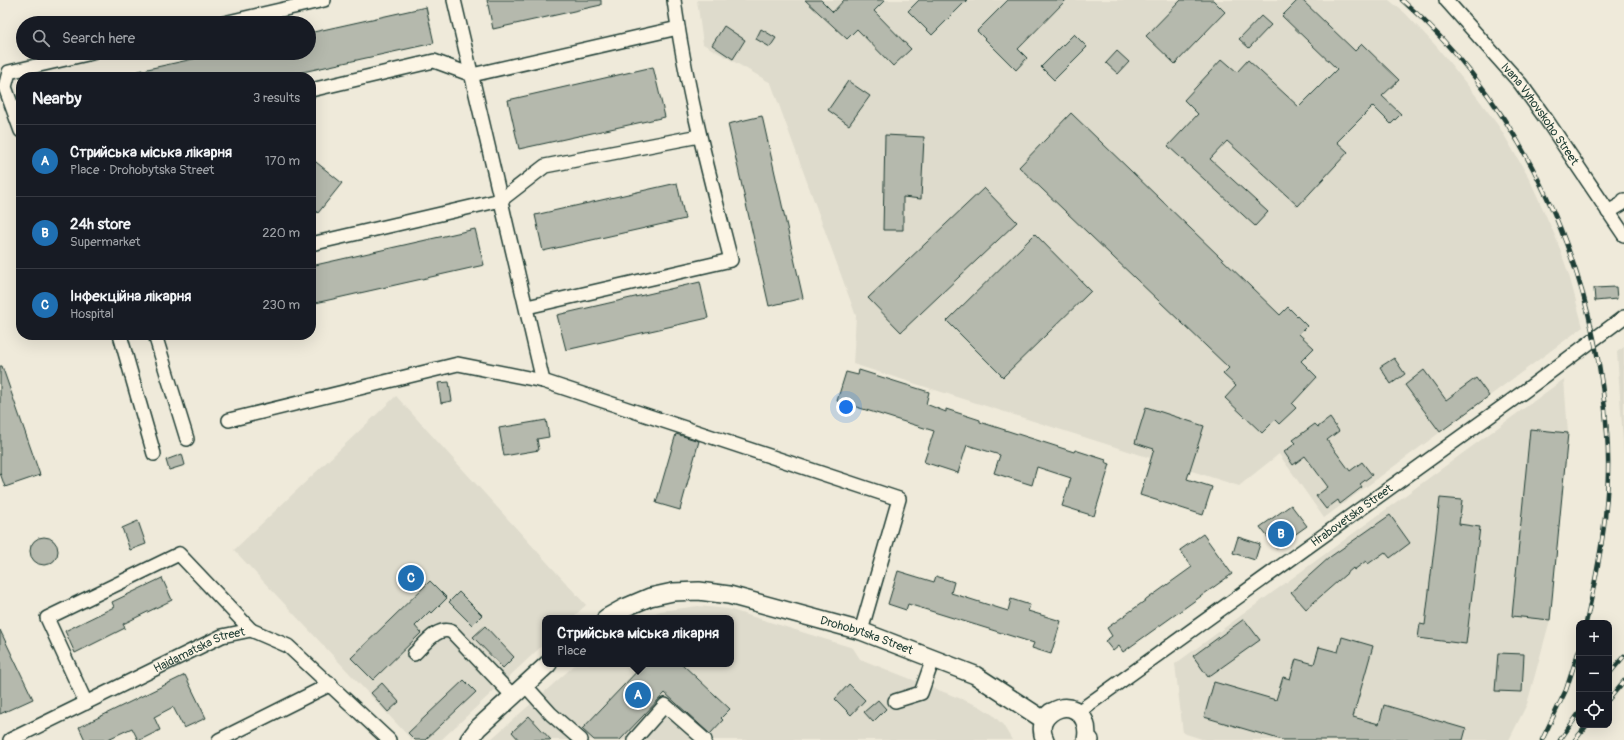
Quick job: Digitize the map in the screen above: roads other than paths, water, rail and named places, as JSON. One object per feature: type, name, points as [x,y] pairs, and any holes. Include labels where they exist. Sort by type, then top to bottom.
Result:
[{"type":"main road","name":"Drohobytska Street","points":[[611,615],[624,608],[650,598],[673,592],[699,591],[729,595],[862,630],[975,675],[1044,720]]},
{"type":"main road","points":[[469,740],[478,728],[545,667]]},
{"type":"main road","points":[[1045,740],[1042,727],[1044,720],[1056,709],[1063,707],[1071,708],[1084,717],[1087,725],[1086,740],[1090,740]]},
{"type":"street","points":[[254,16],[324,0]]},
{"type":"street","points":[[454,0],[527,307],[543,381]]},
{"type":"street","points":[[527,307],[731,260],[699,136],[674,0]]},
{"type":"street","name":"Ivana Vyhovskoho Street","points":[[1446,0],[1520,82],[1624,236]]},
{"type":"street","points":[[316,89],[434,61],[472,75],[678,28]]},
{"type":"street","points":[[16,117],[5,87],[9,72],[61,60]]},
{"type":"street","points":[[316,243],[501,200],[544,166],[699,136]]},
{"type":"street","points":[[1608,212],[1622,204],[1624,200]]},
{"type":"street","name":"Hrabovetska Street","points":[[1078,712],[1526,390],[1624,317]]},
{"type":"street","points":[[121,340],[154,454]]},
{"type":"street","points":[[156,340],[187,439]]},
{"type":"street","points":[[229,420],[458,364],[543,381],[899,499],[862,630]]},
{"type":"street","points":[[86,703],[46,618],[179,554],[251,630]]},
{"type":"street","name":"Haidamatska Street","points":[[10,740],[222,636],[251,630],[288,646],[389,740]]},
{"type":"street","points":[[414,654],[440,631],[449,630],[518,690],[551,714],[581,740]]},
{"type":"street","points":[[895,701],[921,693],[933,659]]},
{"type":"street","points":[[220,740],[330,684]]},
{"type":"street","points":[[634,740],[665,705],[705,740]]},
{"type":"railway","points":[[1402,0],[1446,43],[1484,90],[1518,142],[1546,196],[1570,253],[1588,312],[1600,372],[1607,433],[1608,481],[1604,528],[1587,620]]},
{"type":"railway","points":[[1542,740],[1566,690],[1577,656]]},
{"type":"railway","points":[[1612,670],[1624,656]]},
{"type":"railway","points":[[1612,695],[1624,681]]},
{"type":"railway","points":[[1560,740],[1576,717]]},
{"type":"railway","points":[[1575,740],[1585,728]]},
{"type":"place","name":"24h store","points":[[1281,534]]},
{"type":"place","name":"Інфекційна лікарня","points":[[411,578]]},
{"type":"place","name":"Стрийська міська лікарня","points":[[638,695]]}]
